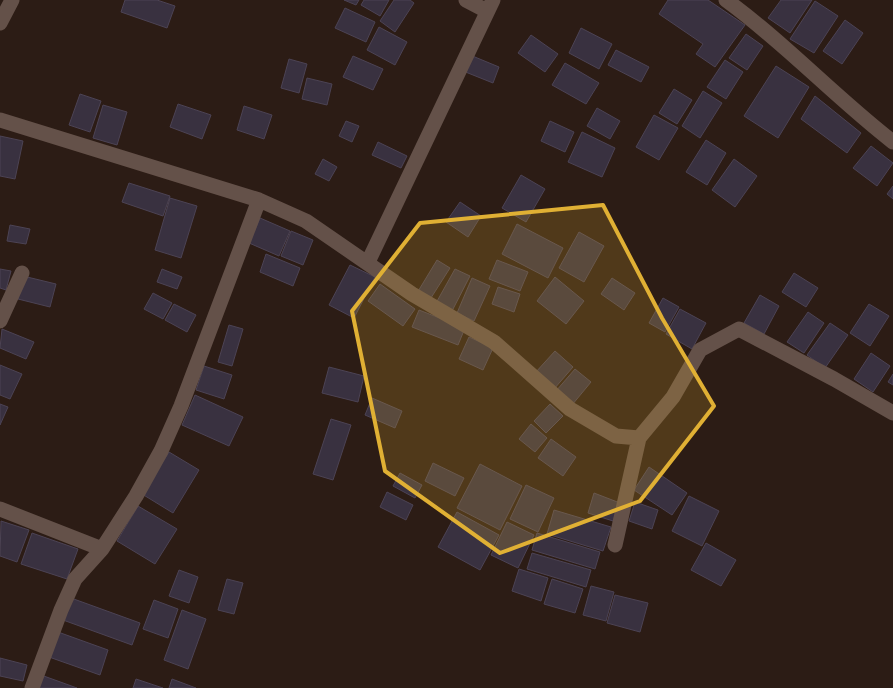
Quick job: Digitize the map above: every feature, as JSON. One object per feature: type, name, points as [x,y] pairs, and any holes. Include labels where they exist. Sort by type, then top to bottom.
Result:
[{"type":"street","points":[[0,23],[12,0]]},
{"type":"street","points":[[368,262],[490,5],[466,0]]},
{"type":"street","points":[[726,0],[792,53],[869,123],[893,142]]},
{"type":"street","points":[[0,120],[259,200],[306,221],[412,294],[494,342],[570,409],[616,436],[639,438]]},
{"type":"street","points":[[32,688],[60,610],[75,579],[102,549],[136,496],[161,451],[181,406],[259,200]]},
{"type":"street","points":[[0,321],[22,273]]},
{"type":"street","points":[[615,546],[639,438],[673,397],[700,350],[740,329],[893,413]]},
{"type":"street","points":[[0,509],[102,549]]},
{"type":"highlighted area","points":[[603,205],[662,318],[714,406],[640,501],[500,553],[385,471],[352,311],[420,223]]},
{"type":"building","points":[[125,0],[157,0],[175,6],[167,28],[121,12]]},
{"type":"building","points":[[344,0],[359,0],[356,5]]},
{"type":"building","points":[[364,0],[389,0],[380,16],[361,5]]},
{"type":"building","points":[[394,0],[410,0],[414,3],[395,32],[380,21]]},
{"type":"building","points":[[668,0],[708,0],[745,25],[715,67],[696,54],[703,44],[659,14]]},
{"type":"building","points":[[781,0],[812,0],[790,33],[768,18]]},
{"type":"building","points":[[815,1],[838,16],[814,53],[790,39]]},
{"type":"building","points":[[345,8],[375,22],[366,42],[335,28]]},
{"type":"building","points":[[845,20],[863,33],[842,64],[823,51]]},
{"type":"building","points":[[379,27],[407,42],[395,65],[367,50]]},
{"type":"building","points":[[581,28],[612,44],[599,69],[569,53]]},
{"type":"building","points":[[746,34],[763,46],[747,70],[729,58]]},
{"type":"building","points":[[531,35],[558,54],[545,72],[518,53]]},
{"type":"building","points":[[616,50],[649,67],[641,82],[608,65]]},
{"type":"building","points":[[470,55],[499,67],[493,83],[463,71]]},
{"type":"building","points":[[353,56],[383,69],[373,90],[343,77]]},
{"type":"building","points":[[289,59],[307,64],[299,93],[281,88]]},
{"type":"building","points":[[725,60],[743,72],[726,99],[707,87]]},
{"type":"building","points":[[565,63],[599,83],[586,104],[552,85]]},
{"type":"building","points":[[776,66],[809,87],[778,138],[744,116]]},
{"type":"building","points":[[307,78],[332,84],[327,105],[302,99]]},
{"type":"building","points":[[674,89],[692,100],[677,124],[659,113]]},
{"type":"building","points":[[703,91],[722,103],[700,138],[682,126]]},
{"type":"building","points":[[80,94],[101,101],[90,132],[69,125]]},
{"type":"building","points":[[815,96],[861,133],[847,153],[801,119]]},
{"type":"building","points":[[178,104],[211,115],[202,139],[170,127]]},
{"type":"building","points":[[103,105],[127,112],[117,145],[93,138]]},
{"type":"building","points":[[244,106],[272,115],[264,139],[237,130]]},
{"type":"building","points":[[597,108],[620,121],[610,139],[587,126]]},
{"type":"building","points":[[654,115],[678,128],[659,160],[636,147]]},
{"type":"building","points":[[346,121],[359,126],[352,142],[339,136]]},
{"type":"building","points":[[550,121],[574,132],[565,152],[541,141]]},
{"type":"building","points":[[582,132],[615,148],[602,177],[568,162]]},
{"type":"building","points":[[0,136],[23,141],[15,179],[0,176]]},
{"type":"building","points":[[706,140],[726,153],[707,185],[686,172]]},
{"type":"building","points":[[378,142],[407,156],[401,168],[372,155]]},
{"type":"building","points":[[871,146],[893,163],[877,186],[853,168]]},
{"type":"building","points":[[323,159],[337,167],[329,181],[315,174]]},
{"type":"building","points":[[734,159],[757,176],[735,207],[712,190]]},
{"type":"building","points":[[521,175],[545,189],[526,222],[502,208]]},
{"type":"building","points":[[129,183],[170,196],[163,216],[122,202]]},
{"type":"building","points":[[893,186],[893,199],[887,194]]},
{"type":"building","points":[[170,198],[197,206],[181,258],[155,250]]},
{"type":"building","points":[[460,202],[481,216],[468,237],[446,222]]},
{"type":"building","points":[[260,218],[290,231],[279,256],[249,243]]},
{"type":"building","points":[[517,224],[563,248],[548,278],[502,254]]},
{"type":"building","points":[[10,225],[30,229],[26,244],[7,241]]},
{"type":"building","points":[[291,231],[313,240],[303,265],[281,256]]},
{"type":"building","points":[[579,232],[604,246],[584,282],[559,268]]},
{"type":"building","points":[[266,254],[300,268],[293,286],[260,272]]},
{"type":"building","points":[[437,260],[450,268],[429,301],[417,293]]},
{"type":"building","points":[[497,260],[528,272],[520,291],[489,279]]},
{"type":"building","points":[[350,265],[375,277],[354,318],[329,305]]},
{"type":"building","points":[[0,269],[11,271],[6,290],[0,288]]},
{"type":"building","points":[[162,269],[182,277],[177,289],[157,282]]},
{"type":"building","points":[[455,269],[470,276],[452,311],[436,303]]},
{"type":"building","points":[[794,273],[818,288],[806,307],[782,292]]},
{"type":"building","points":[[23,276],[56,284],[50,307],[18,299]]},
{"type":"building","points":[[555,277],[584,301],[566,324],[537,301]]},
{"type":"building","points":[[472,278],[490,286],[474,321],[457,313]]},
{"type":"building","points":[[612,278],[635,293],[624,310],[601,294]]},
{"type":"building","points":[[380,284],[415,309],[403,326],[368,301]]},
{"type":"building","points":[[498,287],[520,294],[514,312],[492,304]]},
{"type":"building","points":[[153,293],[172,303],[163,319],[144,309]]},
{"type":"building","points":[[760,295],[779,306],[764,334],[744,323]]},
{"type":"building","points":[[663,298],[679,307],[665,332],[649,323]]},
{"type":"building","points":[[174,304],[196,315],[187,332],[165,320]]},
{"type":"building","points":[[869,304],[889,316],[870,346],[850,333]]},
{"type":"building","points":[[680,309],[706,323],[692,349],[666,334]]},
{"type":"building","points":[[419,310],[465,328],[458,345],[412,327]]},
{"type":"building","points":[[808,312],[824,323],[804,353],[787,342]]},
{"type":"building","points":[[830,323],[848,335],[825,368],[807,355]]},
{"type":"building","points":[[229,325],[243,329],[232,366],[218,362]]},
{"type":"building","points":[[2,329],[34,342],[26,359],[0,348]]},
{"type":"building","points":[[469,337],[493,348],[483,370],[459,359]]},
{"type":"building","points":[[555,351],[573,367],[554,389],[535,373]]},
{"type":"building","points":[[871,353],[890,366],[873,392],[854,379]]},
{"type":"building","points":[[0,365],[22,374],[10,399],[0,395]]},
{"type":"building","points":[[204,366],[232,375],[224,399],[196,390]]},
{"type":"building","points":[[329,367],[364,376],[358,402],[322,393]]},
{"type":"building","points":[[575,369],[591,382],[572,405],[556,391]]},
{"type":"building","points":[[893,374],[893,385],[888,382]]},
{"type":"building","points":[[195,395],[243,417],[229,446],[182,425]]},
{"type":"building","points":[[372,398],[402,411],[395,428],[365,415]]},
{"type":"building","points":[[0,404],[8,407],[0,425]]},
{"type":"building","points":[[550,404],[563,416],[546,433],[534,421]]},
{"type":"building","points":[[331,419],[351,425],[333,480],[313,474]]},
{"type":"building","points":[[531,424],[547,438],[535,452],[519,439]]},
{"type":"building","points":[[551,439],[576,457],[563,476],[538,458]]},
{"type":"building","points":[[169,452],[199,470],[173,513],[142,494]]},
{"type":"building","points":[[433,463],[464,478],[455,496],[425,481]]},
{"type":"building","points":[[480,464],[522,486],[500,530],[457,508]]},
{"type":"building","points":[[649,467],[687,493],[672,515],[634,490]]},
{"type":"building","points":[[400,473],[422,485],[415,498],[393,486]]},
{"type":"building","points":[[526,485],[554,498],[538,532],[510,519]]},
{"type":"building","points":[[387,492],[413,505],[406,520],[380,507]]},
{"type":"building","points":[[594,493],[620,503],[613,521],[588,513]]},
{"type":"building","points":[[689,496],[719,511],[702,546],[672,531]]},
{"type":"building","points":[[635,502],[658,510],[652,529],[629,521]]},
{"type":"building","points":[[138,506],[177,529],[155,564],[117,541]]},
{"type":"building","points":[[554,510],[611,527],[603,551],[547,534]]},
{"type":"building","points":[[457,512],[499,535],[480,570],[438,547]]},
{"type":"building","points":[[1,521],[29,530],[17,562],[0,556]]},
{"type":"building","points":[[507,522],[534,535],[518,568],[491,555]]},
{"type":"building","points":[[32,533],[78,549],[67,579],[21,564]]},
{"type":"building","points":[[537,533],[600,552],[595,569],[532,550]]},
{"type":"building","points":[[706,543],[736,560],[721,586],[691,570]]},
{"type":"building","points":[[532,553],[591,570],[586,587],[527,569]]},
{"type":"building","points":[[519,569],[548,578],[541,601],[512,591]]},
{"type":"building","points":[[179,570],[198,577],[189,603],[169,596]]},
{"type":"building","points":[[227,579],[243,583],[234,614],[218,610]]},
{"type":"building","points":[[552,579],[583,589],[575,613],[544,604]]},
{"type":"building","points":[[591,586],[614,592],[606,621],[583,615]]},
{"type":"building","points":[[615,595],[648,603],[640,632],[607,623]]},
{"type":"building","points":[[71,598],[140,623],[132,645],[63,620]]},
{"type":"building","points":[[154,600],[178,609],[168,638],[143,629]]},
{"type":"building","points":[[182,610],[206,619],[188,669],[164,660]]},
{"type":"building","points":[[58,632],[108,650],[100,675],[49,657]]},
{"type":"building","points":[[0,658],[27,665],[23,681],[0,676]]},
{"type":"building","points":[[41,675],[77,688],[36,688]]},
{"type":"building","points":[[136,679],[163,688],[133,688]]},
{"type":"building","points":[[172,679],[196,688],[169,688]]}]
